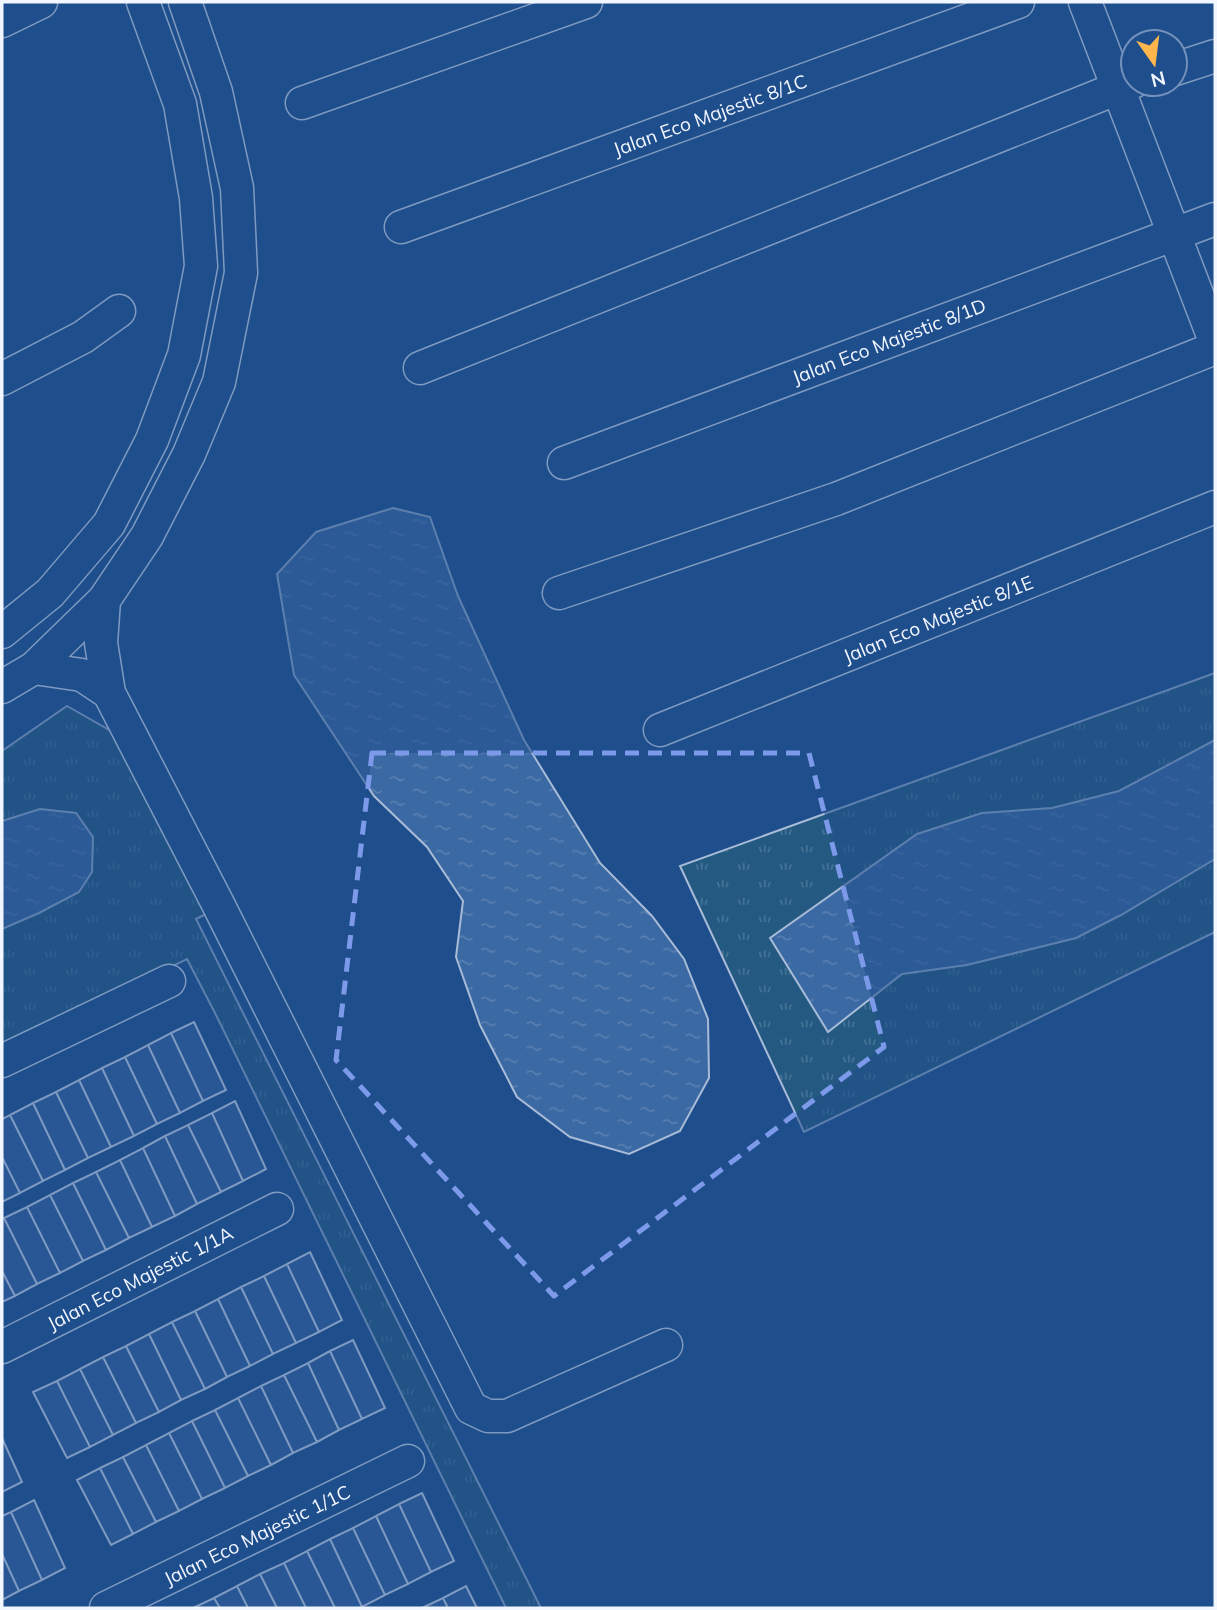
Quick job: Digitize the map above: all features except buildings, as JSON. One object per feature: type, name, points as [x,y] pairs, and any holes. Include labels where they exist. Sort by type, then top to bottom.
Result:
[{"type":"street","points":[[2,21],[41,2]]},
{"type":"street","points":[[2,632],[50,593],[108,524],[152,440],[184,355],[201,266],[196,198],[180,104],[143,2]]},
{"type":"street","points":[[2,687],[34,668],[104,600],[147,536],[189,454],[219,382],[241,273],[237,188],[216,92],[185,2]]},
{"type":"street","points":[[302,103],[586,2]]},
{"type":"street","name":"Jalan Eco Majestic 8/1C","points":[[401,227],[1018,2]]},
{"type":"street","points":[[1085,2],[1119,73]]},
{"type":"street","points":[[1189,64],[1215,56]]},
{"type":"street","points":[[420,368],[1119,87]]},
{"type":"street","points":[[1129,98],[1175,234],[1215,341]]},
{"type":"street","name":"Jalan Eco Majestic 8/1D","points":[[564,463],[1215,219]]},
{"type":"street","points":[[2,379],[83,337],[119,311]]},
{"type":"street","points":[[559,593],[836,499],[1215,348]]},
{"type":"street","name":"Jalan Eco Majestic 8/1E","points":[[660,730],[1215,507]]},
{"type":"street","points":[[104,600],[102,643],[109,693],[471,1408],[488,1416],[507,1416],[666,1345]]},
{"type":"street","points":[[34,668],[82,675],[109,693]]},
{"type":"street","points":[[2,1061],[169,981]]},
{"type":"street","name":"Jalan Eco Majestic 1/1A","points":[[2,1347],[277,1209]]},
{"type":"street","name":"Jalan Eco Majestic 1/1C","points":[[106,1608],[408,1461]]},
{"type":"highlighted area","points":[[372,753],[809,753],[884,1047],[554,1296],[336,1060]]},
{"type":"green space","points":[[1215,673],[1215,932],[804,1132],[680,866]]},
{"type":"green space","points":[[67,706],[111,731],[210,912],[196,919],[541,1608],[506,1608],[187,959],[2,1048],[2,751]]},
{"type":"water","points":[[393,508],[430,517],[458,596],[524,740],[600,863],[652,916],[684,959],[708,1019],[709,1078],[680,1131],[629,1154],[570,1137],[517,1097],[480,1025],[456,957],[463,901],[427,847],[374,796],[294,675],[277,574],[316,532]]},
{"type":"water","points":[[1215,740],[1215,859],[1121,915],[1076,938],[967,965],[902,974],[828,1032],[770,938],[917,834],[982,813],[1052,808],[1119,791]]},
{"type":"water","points":[[40,809],[76,813],[93,837],[92,872],[79,892],[2,929],[2,821]]}]
